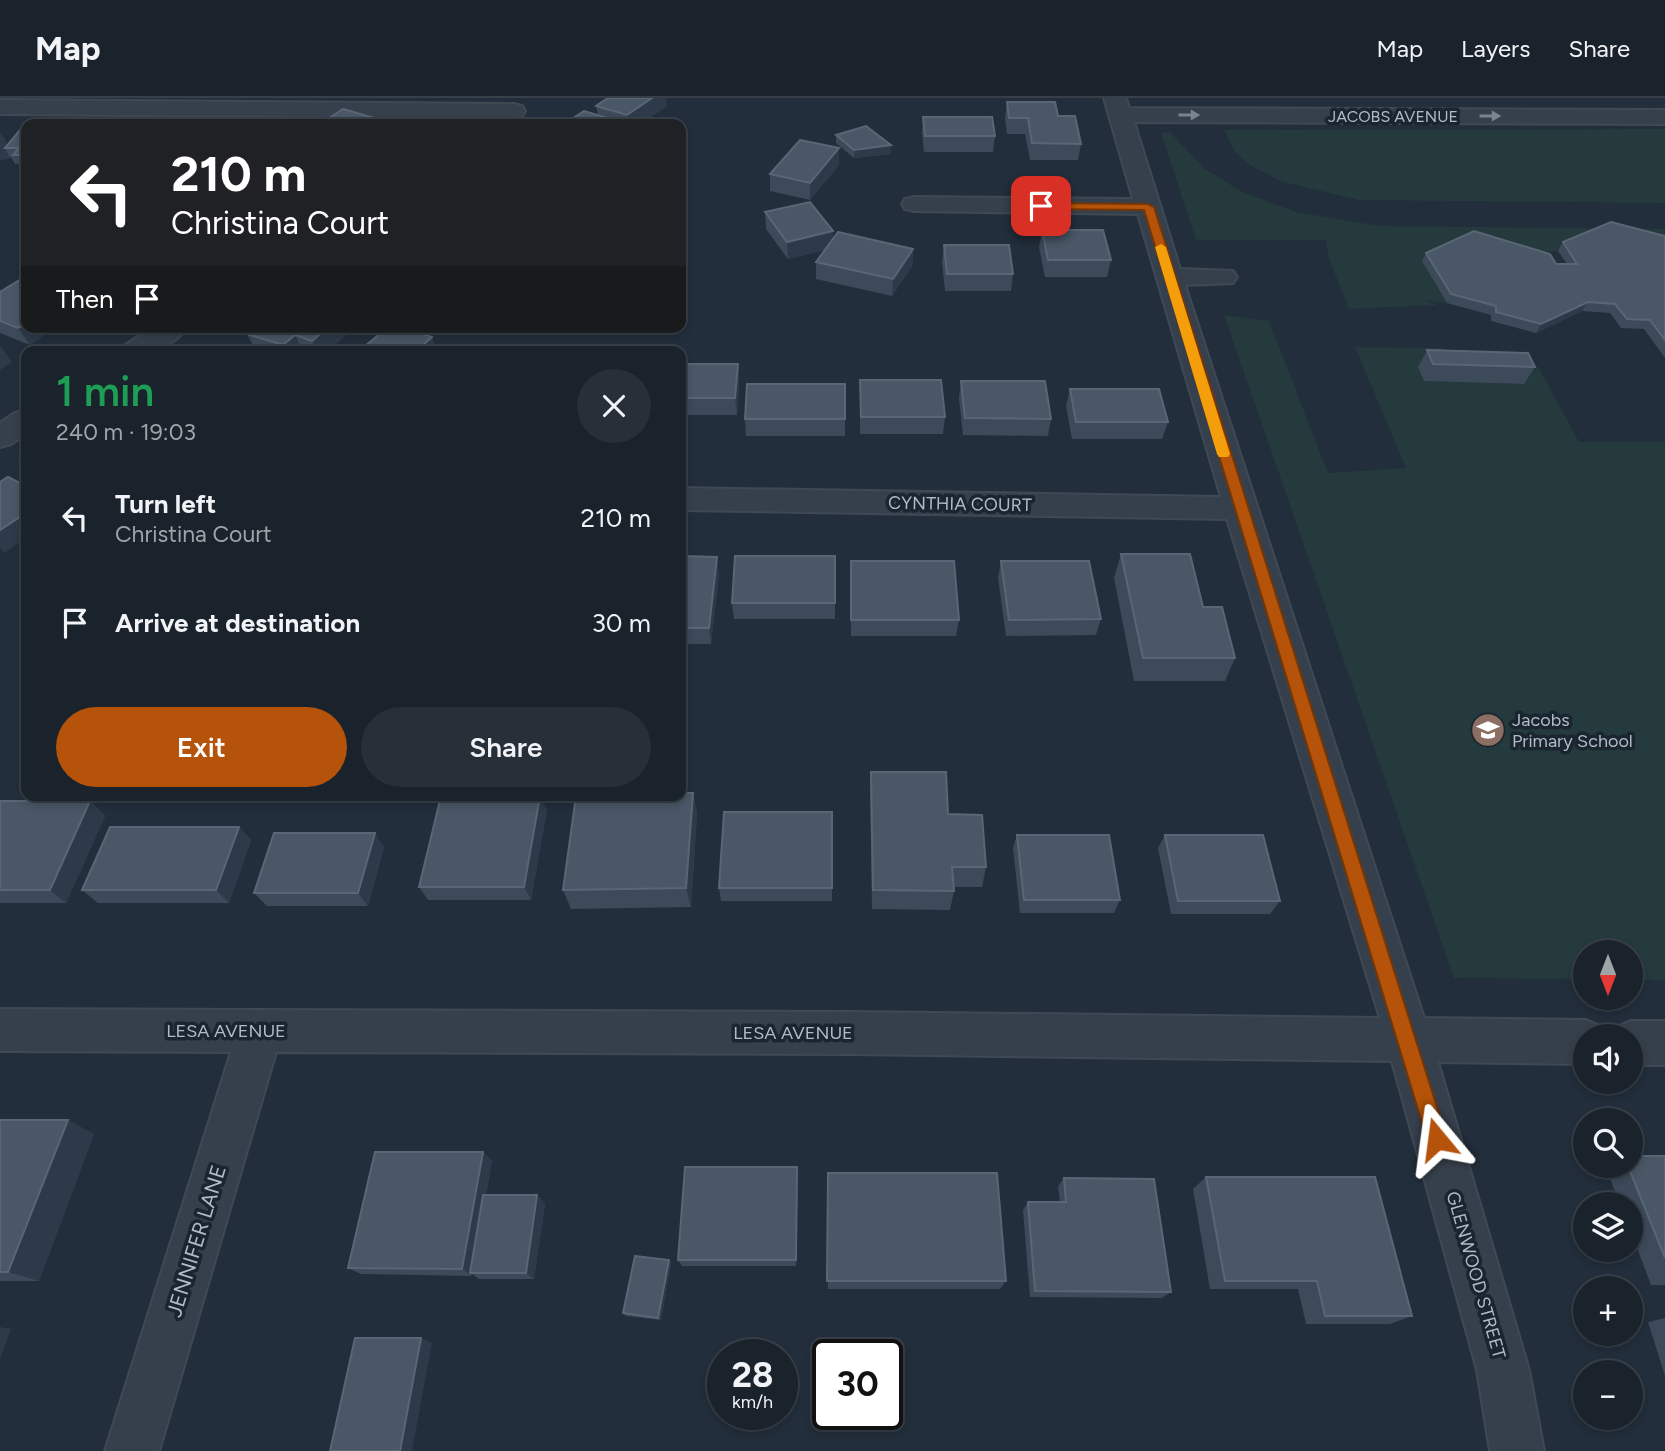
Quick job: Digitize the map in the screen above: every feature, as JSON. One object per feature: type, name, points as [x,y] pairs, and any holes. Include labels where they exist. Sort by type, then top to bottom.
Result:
[{"type":"street","points":[[500,119],[534,98]]},
{"type":"street","name":"JACOBS AVENUE","points":[[1118,106],[1665,117]]},
{"type":"street","name":"GLENWOOD STREET","points":[[1118,106],[1240,508],[1409,1040],[1503,1370],[1517,1451]]},
{"type":"street","points":[[0,107],[514,111]]},
{"type":"street","points":[[914,204],[1148,207]]},
{"type":"street","points":[[1170,277],[1224,277]]},
{"type":"street","points":[[143,346],[164,333]]},
{"type":"street","points":[[0,437],[21,424]]},
{"type":"street","name":"CYNTHIA COURT","points":[[686,499],[1240,508]]},
{"type":"street","name":"LESA AVENUE","points":[[0,1030],[852,1033],[1573,1042]]},
{"type":"street","name":"JENNIFER LANE","points":[[132,1451],[260,1031]]},
{"type":"street","points":[[1643,1043],[1665,1043]]},
{"type":"green space","points":[[1665,129],[1665,203],[1358,200],[1280,181],[1251,166],[1235,152],[1224,130]]},
{"type":"green space","points":[[1170,132],[1204,168],[1240,191],[1296,212],[1380,226],[1665,229],[1665,246],[1606,230],[1558,251],[1516,254],[1447,303],[1424,300],[1438,305],[1349,309],[1329,259],[1326,240],[1196,240],[1161,133]]},
{"type":"green space","points":[[1224,315],[1269,321],[1328,473],[1406,468],[1355,347],[1443,348],[1448,368],[1419,367],[1425,381],[1524,384],[1518,370],[1539,368],[1579,442],[1665,442],[1665,980],[1643,980],[1643,940],[1573,940],[1573,979],[1454,978]]},
{"type":"building","points":[[608,98],[652,98],[627,115],[596,106]]},
{"type":"building","points":[[1007,102],[1055,102],[1058,116],[1075,116],[1081,144],[1032,143],[1028,118],[1009,118]]},
{"type":"building","points":[[343,109],[378,119],[328,119]]},
{"type":"building","points":[[584,111],[611,119],[572,119]]},
{"type":"building","points":[[923,117],[992,117],[995,136],[925,136]]},
{"type":"building","points":[[866,126],[891,145],[854,150],[836,135]]},
{"type":"building","points":[[21,129],[21,155],[13,155],[19,148],[5,148]]},
{"type":"building","points":[[800,140],[839,148],[810,183],[770,174]]},
{"type":"building","points":[[810,202],[833,231],[787,242],[765,212]]},
{"type":"building","points":[[1611,222],[1665,236],[1665,340],[1650,320],[1627,319],[1615,304],[1588,302],[1541,324],[1496,312],[1496,306],[1451,294],[1426,253],[1474,231],[1550,254],[1556,264],[1577,264],[1563,242]]},
{"type":"building","points":[[1042,230],[1103,230],[1111,260],[1048,260]]},
{"type":"building","points":[[838,232],[913,249],[893,279],[816,262]]},
{"type":"building","points":[[944,245],[1009,245],[1013,274],[947,274]]},
{"type":"building","points":[[21,279],[21,326],[18,328],[0,321],[0,292]]},
{"type":"building","points":[[321,333],[312,341],[295,335],[283,345],[247,334]]},
{"type":"building","points":[[381,333],[421,333],[432,337],[422,346],[365,346]]},
{"type":"building","points":[[1427,350],[1528,353],[1535,367],[1433,364]]},
{"type":"building","points":[[686,364],[738,364],[735,398],[686,398]]},
{"type":"building","points":[[860,380],[941,380],[945,417],[861,417]]},
{"type":"building","points":[[961,381],[1045,381],[1051,419],[965,418]]},
{"type":"building","points":[[747,384],[845,384],[845,419],[745,419]]},
{"type":"building","points":[[1070,389],[1159,389],[1168,422],[1076,422]]},
{"type":"building","points":[[8,477],[21,484],[21,516],[0,530],[0,482]]},
{"type":"building","points":[[1121,554],[1190,554],[1203,607],[1222,607],[1235,658],[1143,658]]},
{"type":"building","points":[[686,556],[717,557],[709,628],[686,628]]},
{"type":"building","points":[[735,556],[835,556],[835,603],[732,603]]},
{"type":"building","points":[[851,561],[954,561],[959,620],[851,620]]},
{"type":"building","points":[[1001,561],[1089,561],[1101,619],[1009,620]]},
{"type":"building","points":[[871,772],[946,772],[948,814],[982,815],[986,867],[952,867],[954,891],[873,890]]},
{"type":"building","points":[[686,793],[693,793],[686,888],[563,890],[575,801],[686,801]]},
{"type":"building","points":[[0,801],[90,801],[50,890],[0,890]]},
{"type":"building","points":[[440,801],[539,801],[524,887],[419,887]]},
{"type":"building","points":[[724,812],[832,812],[832,888],[719,888]]},
{"type":"building","points":[[110,827],[239,827],[216,890],[82,890]]},
{"type":"building","points":[[274,833],[375,833],[358,893],[254,893]]},
{"type":"building","points":[[1017,835],[1109,835],[1120,900],[1024,900]]},
{"type":"building","points":[[1165,835],[1263,835],[1280,901],[1178,901]]},
{"type":"building","points":[[0,1120],[68,1120],[8,1272],[0,1272]]},
{"type":"building","points":[[375,1152],[483,1152],[462,1269],[348,1268]]},
{"type":"building","points":[[1643,1156],[1665,1156],[1665,1258],[1643,1203],[1643,1192],[1638,1192],[1633,1178],[1643,1178]]},
{"type":"building","points":[[685,1167],[797,1167],[796,1260],[678,1260]]},
{"type":"building","points":[[828,1173],[997,1173],[1006,1281],[827,1281]]},
{"type":"building","points":[[1206,1177],[1375,1177],[1412,1316],[1325,1316],[1317,1281],[1225,1281]]},
{"type":"building","points":[[1064,1178],[1154,1179],[1171,1292],[1035,1291],[1028,1202],[1066,1202]]},
{"type":"building","points":[[483,1195],[537,1195],[526,1273],[470,1273]]},
{"type":"building","points":[[635,1256],[669,1260],[658,1318],[623,1313]]},
{"type":"building","points":[[355,1338],[421,1338],[400,1451],[330,1451]]},
{"type":"slow traffic","points":[[1161,247],[1224,454]]},
{"type":"place","name":"Jacobs Primary School","points":[[1488,730]]},
{"type":"route","points":[[1041,206],[1148,207],[1240,508],[1409,1040],[1437,1139]]}]
